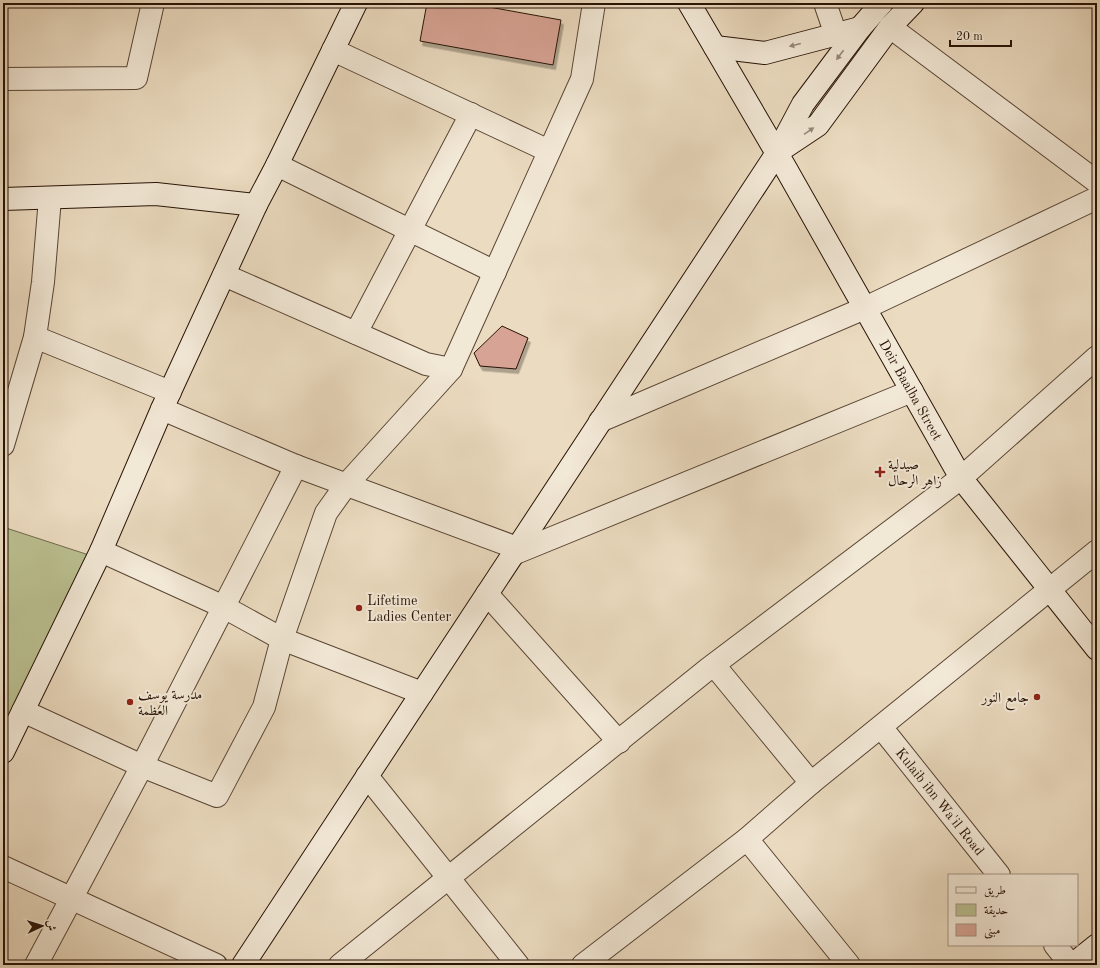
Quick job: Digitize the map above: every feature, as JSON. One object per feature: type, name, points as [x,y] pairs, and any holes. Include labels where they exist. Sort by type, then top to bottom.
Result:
[{"type":"street","points":[[3,79],[136,78],[153,3]]},
{"type":"street","points":[[3,752],[101,551],[166,400],[256,205],[356,3]]},
{"type":"street","points":[[23,711],[142,766],[217,796],[264,707],[282,639],[326,512],[346,485],[451,369],[582,79],[594,3]]},
{"type":"street","name":"Deir Baalba Street","points":[[689,3],[777,153],[961,478],[1097,649]]},
{"type":"street","points":[[825,3],[836,35]]},
{"type":"street","points":[[243,965],[777,153],[802,104],[860,28],[882,3]]},
{"type":"street","points":[[777,153],[818,125],[890,27],[913,3]]},
{"type":"street","points":[[890,27],[1097,182]]},
{"type":"street","points":[[715,48],[765,53],[860,28]]},
{"type":"street","points":[[332,50],[549,151]]},
{"type":"street","points":[[356,333],[471,114]]},
{"type":"street","points":[[277,165],[495,272]]},
{"type":"street","points":[[3,199],[156,194],[256,205]]},
{"type":"street","points":[[3,445],[35,337],[43,282],[50,198]]},
{"type":"street","points":[[600,421],[865,308],[1097,198]]},
{"type":"street","points":[[224,275],[426,364],[451,369]]},
{"type":"street","points":[[35,337],[166,400],[296,466],[515,551],[912,391]]},
{"type":"street","points":[[340,965],[714,665],[961,478],[1097,357]]},
{"type":"street","points":[[36,965],[142,766],[296,466]]},
{"type":"street","points":[[101,551],[224,607],[282,639],[422,693]]},
{"type":"street","points":[[583,965],[747,839],[811,783],[1097,551]]},
{"type":"street","points":[[487,594],[619,742]]},
{"type":"street","points":[[714,665],[811,783]]},
{"type":"street","name":"Kulaib ibn Wa'il Road","points":[[881,727],[998,874]]},
{"type":"street","points":[[367,776],[518,965]]},
{"type":"street","points":[[747,839],[839,962]]},
{"type":"street","points":[[3,867],[216,965]]},
{"type":"street","points":[[1056,946],[1071,965],[1097,946]]},
{"type":"green space","points":[[3,527],[95,557],[3,727]]},
{"type":"building","points":[[427,3],[467,3],[561,20],[553,65],[420,41]]},
{"type":"building","points":[[502,326],[528,338],[516,369],[480,366],[474,353]]},
{"type":"place","name":"صيدلية زاهر الرحال","points":[[880,472]]},
{"type":"place","name":"Lifetime Ladies Center","points":[[359,608]]},
{"type":"place","name":"جامع النور","points":[[1037,697]]},
{"type":"place","name":"مدرسة يوسف العظمة","points":[[130,702]]}]
